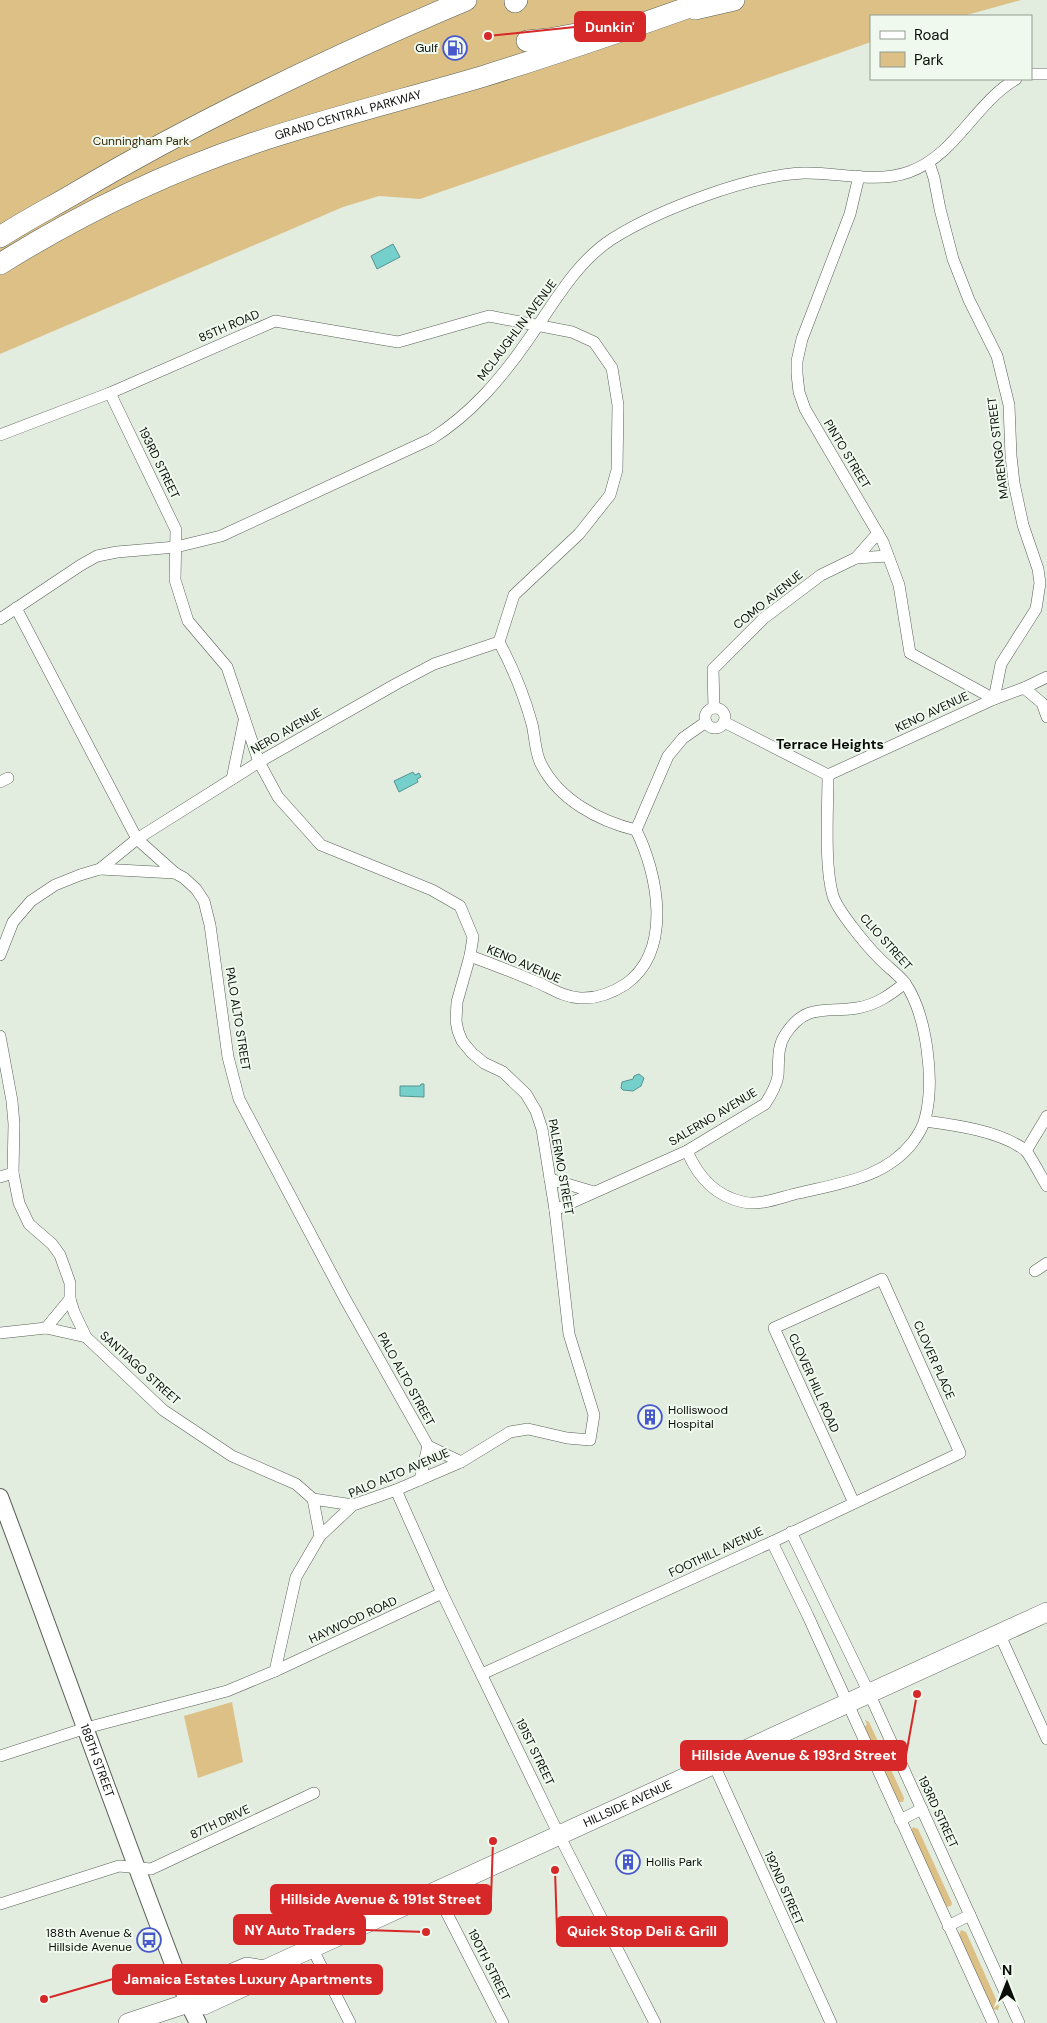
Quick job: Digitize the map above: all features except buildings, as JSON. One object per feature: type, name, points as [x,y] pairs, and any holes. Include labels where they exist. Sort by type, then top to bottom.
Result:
[{"type":"highway","points":[[0,237],[114,168],[230,108],[348,51],[466,0]]},
{"type":"highway","name":"GRAND CENTRAL PARKWAY","points":[[0,264],[55,232],[132,192],[171,174],[213,158],[294,130],[524,63],[668,8],[709,0]]},
{"type":"highway","points":[[527,41],[573,35],[668,8],[734,0]]},
{"type":"highway","points":[[230,108],[328,73],[389,48]]},
{"type":"highway","points":[[294,130],[358,100],[402,87]]},
{"type":"highway","points":[[0,276],[55,232]]},
{"type":"main road","name":"HILLSIDE AVENUE","points":[[128,2023],[188,2003],[204,2005],[230,1994],[254,1982],[264,1970],[1047,1612]]},
{"type":"street","points":[[1032,74],[1047,74]]},
{"type":"street","name":"MCLAUGHLIN AVENUE","points":[[0,619],[97,556],[117,552],[176,547],[207,540],[235,530],[323,487],[431,439],[457,421],[484,396],[504,373],[566,286],[588,260],[612,240],[645,222],[711,194],[770,177],[812,173],[892,177],[929,163],[948,147],[996,94],[1015,80]]},
{"type":"street","name":"MARENGO STREET","points":[[929,163],[953,259],[969,300],[997,356],[1009,405],[1014,484],[1023,525],[1038,569],[1040,583],[1036,609],[1001,664],[994,698]]},
{"type":"street","name":"PINTO STREET","points":[[859,176],[850,214],[802,339],[797,361],[799,392],[805,409],[878,533],[888,556],[898,585],[910,654],[994,698]]},
{"type":"street","name":"85TH ROAD","points":[[0,435],[110,393],[275,321],[398,342],[489,316],[572,332],[594,342],[612,368],[618,405],[617,470],[610,495],[580,534],[514,594],[499,642]]},
{"type":"street","name":"193RD STREET","points":[[110,393],[176,530],[176,547]]},
{"type":"street","name":"COMO AVENUE","points":[[856,558],[878,533]]},
{"type":"street","name":"PALERMO STREET","points":[[176,547],[176,580],[188,621],[227,668],[259,762],[278,797],[321,844],[432,890],[460,906],[474,937],[457,1002],[456,1021],[458,1031],[462,1041],[472,1054],[484,1063],[503,1072],[526,1094],[536,1111],[542,1129],[555,1210],[569,1334],[594,1416],[590,1440]]},
{"type":"street","name":"COMO AVENUE","points":[[714,708],[713,669],[757,624],[790,596],[821,575],[856,558],[888,556]]},
{"type":"street","name":"PALO ALTO STREET","points":[[16,608],[137,839],[196,889],[204,902],[210,925],[228,1057],[239,1099],[344,1297],[428,1446],[461,1462]]},
{"type":"street","points":[[499,642],[522,693],[532,724],[540,764],[554,783],[570,798],[604,820],[636,830],[668,756],[683,738],[706,722]]},
{"type":"street","name":"NERO AVENUE","points":[[100,870],[137,839],[259,762],[434,664],[499,642]]},
{"type":"street","name":"KENO AVENUE","points":[[828,775],[994,698],[1024,688],[1047,677]]},
{"type":"street","points":[[1024,688],[1042,703],[1047,717]]},
{"type":"street","points":[[714,708],[722,711],[724,722],[716,728],[710,727],[706,722],[706,712],[714,708]]},
{"type":"street","name":"PALERMO STREET","points":[[232,779],[244,720]]},
{"type":"street","points":[[724,722],[828,775]]},
{"type":"street","name":"CLIO STREET","points":[[687,1151],[692,1164],[707,1184],[719,1193],[755,1204],[856,1180],[875,1173],[893,1162],[914,1140],[925,1121],[930,1074],[920,1018],[904,983],[876,955],[848,920],[833,897],[829,854],[828,775]]},
{"type":"street","name":"KENO AVENUE","points":[[470,956],[536,982],[556,992],[579,998],[606,995],[618,990],[634,978],[648,958],[656,925],[657,902],[651,867],[636,830]]},
{"type":"street","name":"NERO AVENUE","points":[[0,955],[2,941],[13,922],[31,901],[55,885],[80,875],[100,870],[175,873]]},
{"type":"street","name":"SALERNO AVENUE","points":[[555,1210],[687,1151],[765,1104],[773,1093],[778,1077],[780,1044],[791,1026],[803,1016],[828,1009],[857,1008],[869,1005],[887,997],[904,983]]},
{"type":"street","name":"SANTIAGO STREET","points":[[0,1036],[14,1124],[13,1173],[19,1204],[29,1224],[52,1244],[60,1255],[66,1267],[70,1283],[70,1300],[78,1325],[86,1337],[163,1410],[232,1456],[296,1484],[313,1499]]},
{"type":"street","points":[[1026,1151],[1047,1116]]},
{"type":"street","points":[[925,1121],[962,1126],[1002,1138],[1026,1151],[1047,1186]]},
{"type":"street","points":[[0,1177],[13,1173]]},
{"type":"street","points":[[550,1179],[594,1192]]},
{"type":"street","points":[[1035,1271],[1047,1263]]},
{"type":"street","name":"CLOVER PLACE","points":[[882,1279],[960,1453]]},
{"type":"street","name":"CLOVER HILL ROAD","points":[[854,1503],[774,1328],[882,1279]]},
{"type":"street","points":[[46,1328],[70,1300]]},
{"type":"street","points":[[0,1333],[46,1328],[86,1337]]},
{"type":"street","name":"PALO ALTO AVENUE","points":[[274,1671],[296,1577],[320,1536],[353,1505],[396,1490],[461,1462],[510,1432],[528,1429],[567,1438],[590,1440]]},
{"type":"street","name":"PALO ALTO STREET","points":[[420,1480],[428,1446]]},
{"type":"street","name":"FOOTHILL AVENUE","points":[[482,1674],[772,1542],[960,1453]]},
{"type":"street","name":"191ST STREET","points":[[396,1490],[442,1593],[559,1835],[654,2023]]},
{"type":"street","name":"188TH STREET","points":[[0,1497],[86,1728],[135,1868],[188,2003],[198,2023]]},
{"type":"street","points":[[320,1536],[313,1499],[353,1505]]},
{"type":"street","name":"193RD STREET","points":[[791,1532],[869,1693],[1018,2022]]},
{"type":"street","points":[[772,1542],[808,1616],[993,2023]]},
{"type":"street","name":"HAYWOOD ROAD","points":[[274,1671],[442,1593]]},
{"type":"street","points":[[808,1616],[828,1608]]},
{"type":"street","points":[[999,1634],[1047,1739]]},
{"type":"street","points":[[0,1756],[86,1728],[227,1691],[274,1671]]},
{"type":"street","name":"192ND STREET","points":[[714,1765],[830,2023]]},
{"type":"street","name":"87TH DRIVE","points":[[0,1904],[119,1866],[151,1869],[314,1793]]},
{"type":"street","points":[[900,1820],[922,1809]]},
{"type":"street","name":"190TH STREET","points":[[436,1892],[504,2023]]},
{"type":"street","points":[[948,1926],[970,1915]]},
{"type":"street","points":[[312,1948],[350,2023]]},
{"type":"green space","name":"Cunningham Park","points":[[0,0],[1021,0],[967,15],[870,15],[870,42],[420,199],[379,196],[343,207],[0,354]]},
{"type":"green space","points":[[232,1702],[243,1762],[198,1778],[184,1716]]},
{"type":"green space","points":[[865,1720],[869,1722],[904,1798],[903,1802],[899,1802],[863,1727],[867,1725]]},
{"type":"green space","points":[[913,1827],[918,1829],[952,1903],[951,1906],[946,1907],[911,1831]]},
{"type":"green space","points":[[961,1930],[966,1932],[999,2006],[998,2010],[992,2009],[959,1935]]},
{"type":"water","points":[[393,244],[400,257],[377,269],[371,256]]},
{"type":"water","points":[[413,772],[415,775],[419,773],[421,777],[417,779],[418,782],[399,792],[394,781]]},
{"type":"water","points":[[639,1074],[644,1078],[641,1086],[633,1091],[621,1088],[622,1082],[633,1079],[634,1076]]},
{"type":"water","points":[[424,1084],[424,1097],[400,1096],[400,1086],[420,1086]]},
{"type":"place","name":"Dunkin'","points":[[488,36]]},
{"type":"place","name":"Gulf","points":[[455,48]]},
{"type":"place","name":"Holliswood Hospital","points":[[650,1417]]},
{"type":"place","name":"Hillside Avenue & 193rd Street","points":[[917,1694]]},
{"type":"place","name":"Hillside Avenue & 191st Street","points":[[493,1841]]},
{"type":"place","name":"Hollis Park","points":[[628,1862]]},
{"type":"place","name":"Quick Stop Deli & Grill","points":[[555,1870]]},
{"type":"place","name":"NY Auto Traders","points":[[426,1932]]},
{"type":"place","name":"188th Avenue & Hillside Avenue","points":[[149,1940]]},
{"type":"place","name":"Jamaica Estates Luxury Apartments","points":[[44,1999]]},
{"type":"district","name":"Terrace Heights","points":[[830,744]]}]
